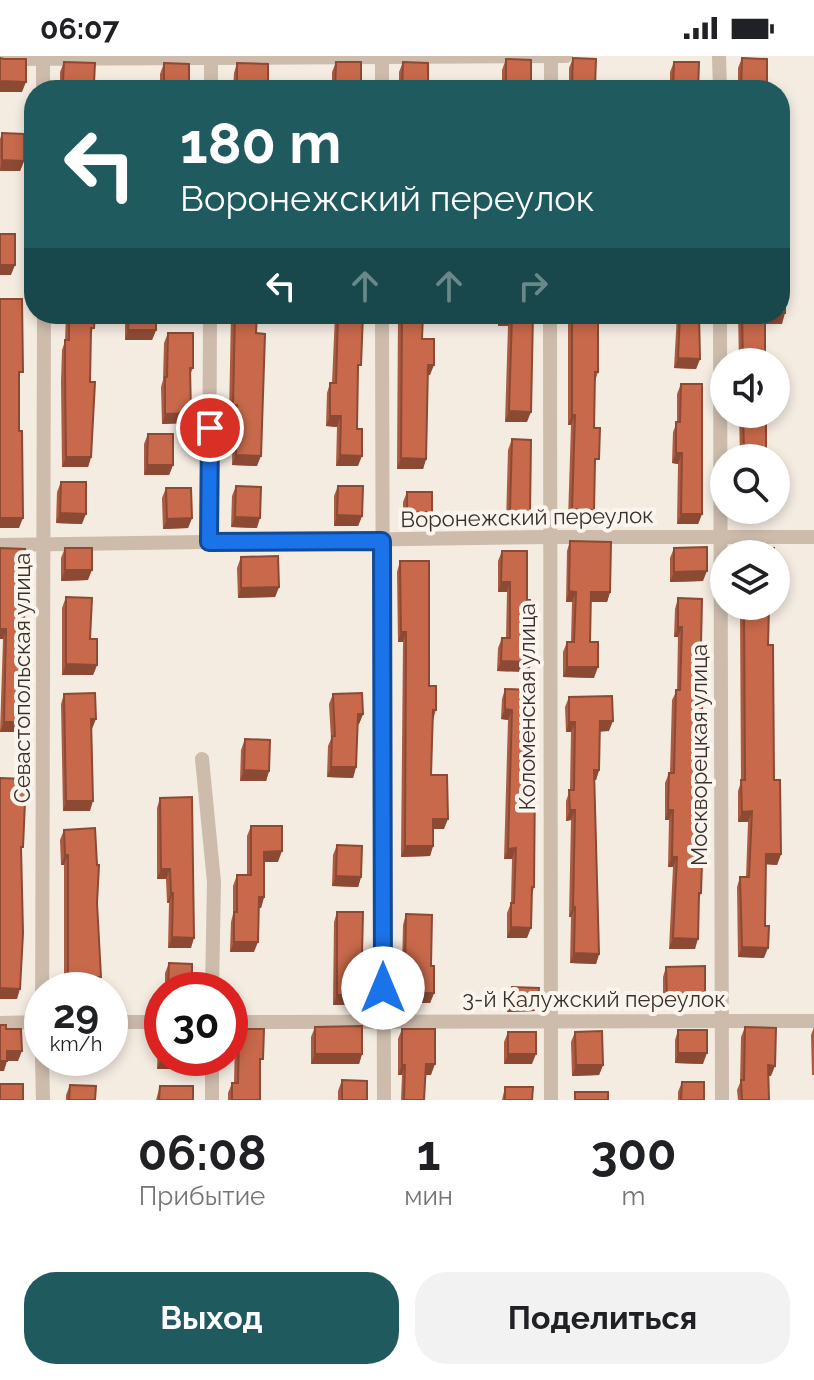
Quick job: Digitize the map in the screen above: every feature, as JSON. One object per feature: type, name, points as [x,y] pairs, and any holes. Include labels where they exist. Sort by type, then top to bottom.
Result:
[{"type":"street","points":[[551,56],[551,80]]},
{"type":"street","points":[[0,59],[566,56]]},
{"type":"street","points":[[719,56],[720,80]]},
{"type":"street","points":[[43,57],[43,80]]},
{"type":"street","points":[[211,57],[211,80]]},
{"type":"street","points":[[382,57],[382,80]]},
{"type":"street","name":"Севастопольская улица","points":[[42,972],[44,324]]},
{"type":"street","points":[[209,542],[210,324]]},
{"type":"street","points":[[382,324],[384,1100]]},
{"type":"street","name":"Коломенская улица","points":[[550,324],[551,1100]]},
{"type":"street","name":"Москворецкая улица","points":[[720,324],[722,1100]]},
{"type":"street","name":"Воронежский переулок","points":[[0,545],[549,537],[814,537]]},
{"type":"street","points":[[202,759],[214,882],[212,972]]},
{"type":"street","name":"3-й Калужский переулок","points":[[248,1022],[814,1021]]},
{"type":"street","points":[[0,1023],[24,1022]]},
{"type":"street","points":[[42,1076],[43,1100]]},
{"type":"street","points":[[212,1076],[212,1100]]},
{"type":"building","points":[[0,58],[26,59],[24,82],[0,81]]},
{"type":"building","points":[[573,58],[596,59],[595,80],[572,80]]},
{"type":"building","points":[[742,58],[767,59],[767,80],[741,80]]},
{"type":"building","points":[[506,59],[531,60],[531,80],[506,80]]},
{"type":"building","points":[[64,62],[95,63],[94,80],[63,80]]},
{"type":"building","points":[[336,62],[361,62],[361,80],[335,80]]},
{"type":"building","points":[[403,62],[428,63],[428,80],[402,80]]},
{"type":"building","points":[[674,62],[699,62],[698,80],[673,80]]},
{"type":"building","points":[[164,63],[189,64],[189,80],[164,80]]},
{"type":"building","points":[[237,63],[268,64],[268,80],[237,80]]},
{"type":"building","points":[[2,133],[24,134],[24,161],[2,160]]},
{"type":"building","points":[[0,234],[15,234],[15,265],[0,265]]},
{"type":"building","points":[[0,299],[22,299],[23,372],[19,372],[19,431],[22,431],[23,518],[0,518]]},
{"type":"building","points":[[69,324],[94,324],[91,328],[90,382],[95,382],[91,457],[66,457],[65,340],[69,340]]},
{"type":"building","points":[[128,324],[156,324],[156,330],[128,330]]},
{"type":"building","points":[[235,324],[256,324],[256,333],[265,334],[261,456],[236,455],[237,405],[233,405]]},
{"type":"building","points":[[338,324],[363,324],[361,365],[358,365],[357,429],[362,429],[362,456],[340,455],[341,416],[330,416],[330,383],[336,383]]},
{"type":"building","points":[[402,324],[423,324],[422,339],[434,339],[434,365],[428,365],[426,459],[401,458]]},
{"type":"building","points":[[512,324],[533,324],[531,412],[509,411]]},
{"type":"building","points":[[572,324],[598,324],[594,428],[600,428],[599,459],[595,459],[594,510],[572,509],[575,415],[572,415]]},
{"type":"building","points":[[680,324],[699,324],[700,359],[678,358]]},
{"type":"building","points":[[742,324],[765,324],[765,348],[743,348]]},
{"type":"building","points":[[168,333],[193,333],[191,413],[165,414]]},
{"type":"building","points":[[681,384],[702,384],[702,514],[681,514],[682,453],[676,453],[676,422],[680,422]]},
{"type":"building","points":[[743,428],[766,428],[766,444],[744,444]]},
{"type":"building","points":[[148,434],[173,434],[173,465],[147,465]]},
{"type":"building","points":[[512,439],[531,440],[530,513],[510,512]]},
{"type":"building","points":[[61,482],[86,482],[86,514],[60,513]]},
{"type":"building","points":[[236,486],[261,487],[260,518],[235,517]]},
{"type":"building","points":[[338,486],[363,486],[362,516],[337,515]]},
{"type":"building","points":[[166,488],[191,488],[192,518],[167,519]]},
{"type":"building","points":[[407,492],[432,492],[432,512],[407,512]]},
{"type":"building","points":[[570,541],[611,542],[610,592],[591,592],[590,642],[598,642],[598,667],[567,667],[567,642],[574,642],[576,592],[569,591]]},
{"type":"building","points":[[707,547],[707,571],[674,572],[674,548]]},
{"type":"building","points":[[0,548],[25,549],[23,722],[4,722],[6,629],[0,629]]},
{"type":"building","points":[[65,548],[92,548],[92,570],[65,570]]},
{"type":"building","points":[[502,551],[527,551],[532,662],[501,661],[502,638],[510,638],[510,582],[501,582]]},
{"type":"building","points":[[278,556],[279,587],[241,588],[241,557]]},
{"type":"building","points":[[400,561],[429,561],[429,686],[436,686],[431,775],[447,775],[448,819],[433,819],[433,846],[405,846],[406,632],[401,632]]},
{"type":"building","points":[[66,597],[92,598],[90,639],[97,639],[97,665],[66,664]]},
{"type":"building","points":[[678,598],[702,599],[704,672],[694,862],[702,862],[698,939],[673,938],[677,857],[672,857],[673,810],[668,810],[669,773],[674,773],[676,690],[680,690],[682,627],[678,627]]},
{"type":"building","points":[[744,620],[769,620],[768,645],[773,645],[774,780],[780,780],[781,854],[766,854],[765,926],[769,926],[768,948],[742,947],[740,877],[749,877],[752,811],[742,812],[741,780],[745,780]]},
{"type":"building","points":[[505,689],[531,690],[530,775],[535,775],[531,928],[511,927],[516,848],[508,849],[512,710],[505,709]]},
{"type":"building","points":[[95,693],[96,719],[91,719],[93,801],[66,801],[64,694]]},
{"type":"building","points":[[362,693],[363,714],[358,714],[356,767],[331,767],[332,736],[335,736],[333,694]]},
{"type":"building","points":[[612,696],[613,721],[600,721],[599,770],[594,770],[599,954],[574,953],[575,810],[570,810],[569,790],[574,790],[575,722],[569,722],[569,697]]},
{"type":"building","points":[[245,739],[270,740],[269,771],[244,770]]},
{"type":"building","points":[[0,778],[26,779],[21,847],[23,933],[20,989],[0,988]]},
{"type":"building","points":[[192,797],[194,938],[172,937],[170,869],[161,869],[160,798]]},
{"type":"building","points":[[251,826],[282,826],[282,851],[264,852],[264,897],[259,897],[258,942],[234,942],[237,875],[251,875]]},
{"type":"building","points":[[95,828],[99,865],[97,903],[101,972],[68,972],[68,855],[65,855],[64,830]]},
{"type":"building","points":[[337,845],[362,846],[361,877],[336,876]]},
{"type":"building","points":[[337,912],[363,912],[361,995],[337,995]]},
{"type":"building","points":[[406,914],[432,915],[434,993],[401,993]]},
{"type":"building","points":[[169,963],[192,964],[192,972],[169,972]]},
{"type":"building","points":[[705,966],[705,995],[667,996],[666,967]]},
{"type":"building","points":[[512,987],[539,988],[538,1001],[511,1001]]},
{"type":"building","points":[[0,1025],[6,1025],[6,1029],[21,1029],[22,1051],[7,1051],[7,1061],[0,1061]]},
{"type":"building","points":[[362,1026],[362,1054],[315,1054],[315,1027]]},
{"type":"building","points":[[745,1027],[776,1028],[775,1066],[768,1065],[769,1100],[742,1100]]},
{"type":"building","points":[[248,1029],[264,1029],[260,1100],[232,1100],[232,1083],[238,1083],[238,1076],[248,1076]]},
{"type":"building","points":[[402,1029],[435,1029],[435,1064],[426,1064],[424,1100],[404,1100]]},
{"type":"building","points":[[678,1030],[707,1030],[707,1053],[678,1053]]},
{"type":"building","points":[[602,1031],[603,1065],[576,1065],[575,1032]]},
{"type":"building","points":[[508,1032],[536,1032],[536,1054],[508,1054]]},
{"type":"building","points":[[342,1080],[367,1081],[367,1100],[342,1100]]},
{"type":"building","points":[[682,1082],[704,1082],[704,1100],[681,1100]]},
{"type":"building","points":[[0,1084],[23,1084],[23,1100],[0,1100]]},
{"type":"building","points":[[70,1085],[96,1086],[95,1100],[69,1100]]},
{"type":"building","points":[[160,1086],[193,1086],[193,1100],[159,1100]]},
{"type":"building","points":[[505,1087],[533,1087],[532,1100],[505,1100]]},
{"type":"building","points":[[575,1092],[608,1092],[608,1100],[575,1100]]},
{"type":"route","points":[[210,428],[209,542],[382,541],[383,988]]}]
